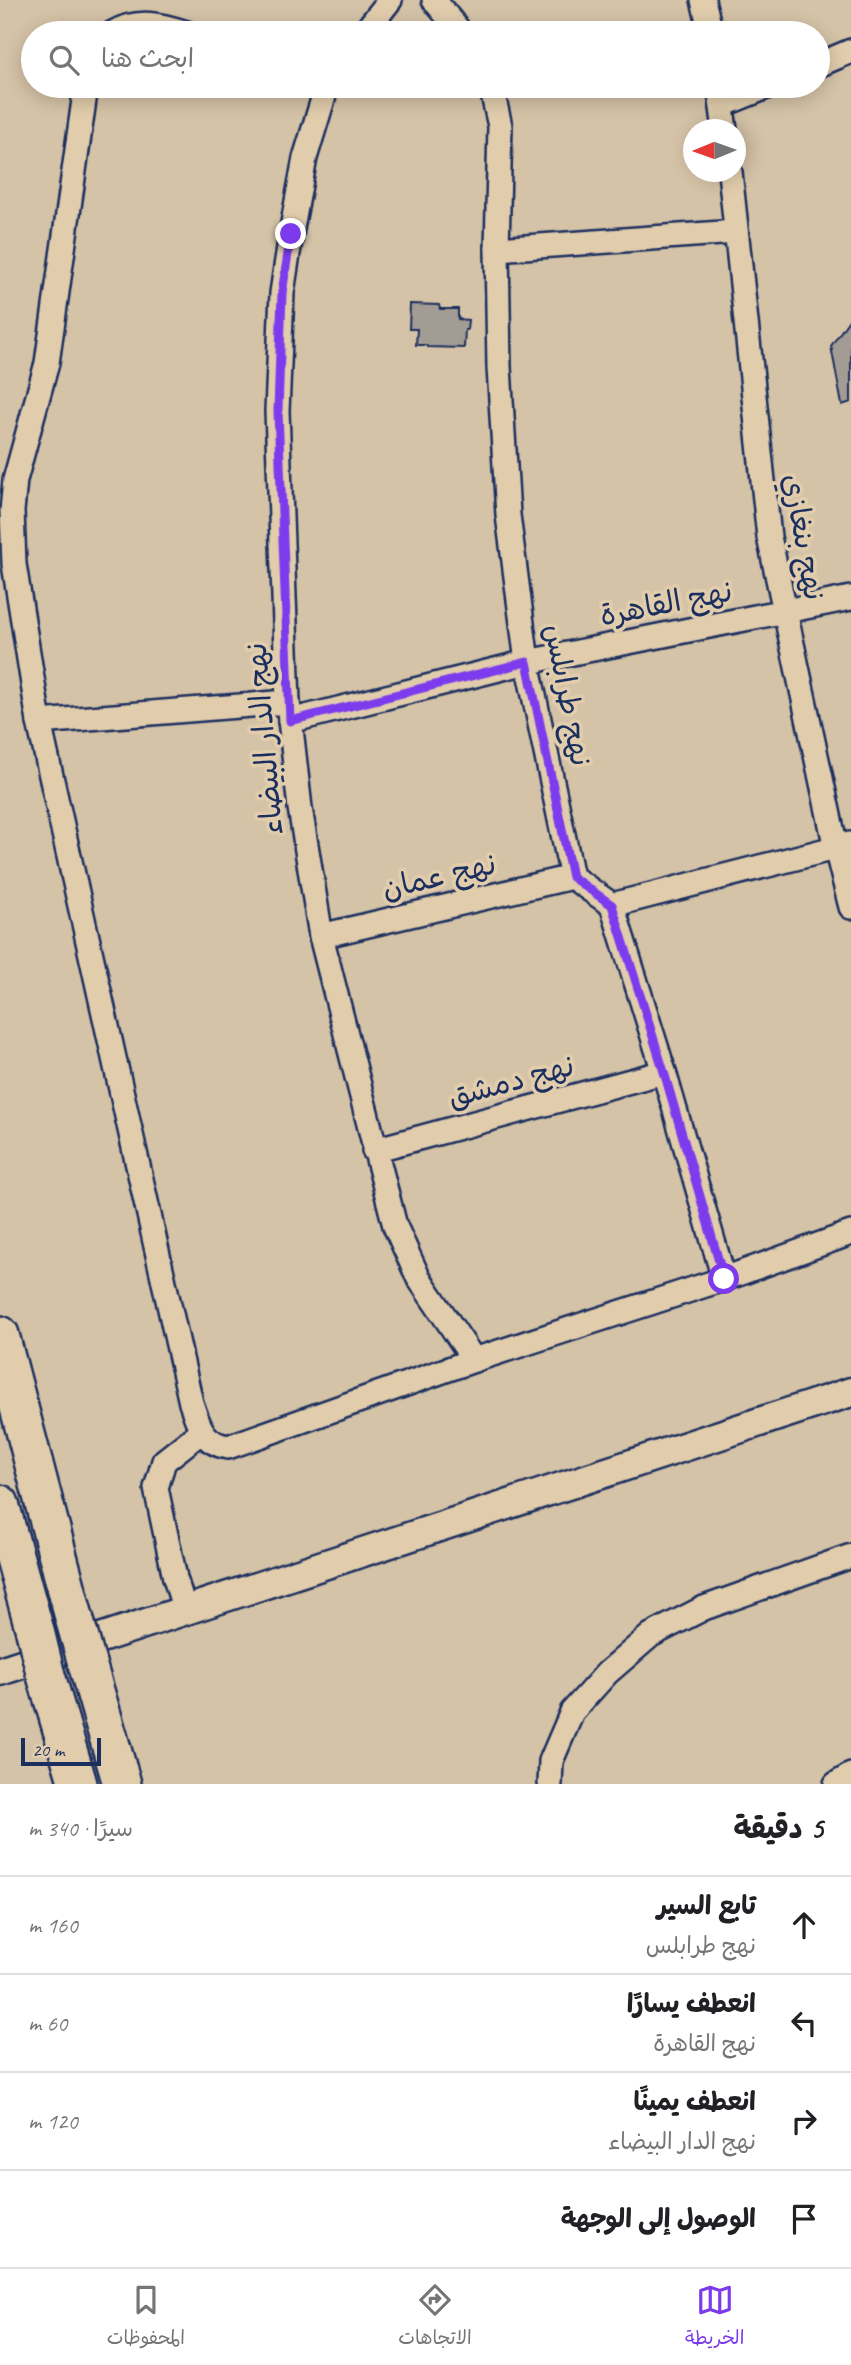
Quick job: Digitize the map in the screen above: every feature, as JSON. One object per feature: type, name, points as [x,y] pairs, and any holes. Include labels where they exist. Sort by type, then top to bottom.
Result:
[{"type":"highway","points":[[0,1335],[75,1621],[122,1784]]},
{"type":"highway","points":[[0,1504],[78,1784]]},
{"type":"street","points":[[374,21],[390,0]]},
{"type":"street","points":[[434,0],[451,21]]},
{"type":"street","points":[[703,0],[707,21]]},
{"type":"street","points":[[830,60],[851,51]]},
{"type":"street","points":[[84,98],[47,363],[8,484],[14,564],[39,722],[191,1403],[202,1431],[215,1445],[228,1447],[474,1360],[724,1279],[851,1233]]},
{"type":"street","name":"نهج الدار البيضاء","points":[[323,98],[305,158],[282,293],[278,411],[289,711],[300,808],[321,936],[395,1226],[418,1277],[474,1360]]},
{"type":"street","name":"نهج طرابلس","points":[[493,98],[499,126],[499,367],[508,515],[527,662],[572,877]]},
{"type":"street","points":[[720,98],[723,119]]},
{"type":"street","name":"نهج بنغازي","points":[[731,182],[764,503],[774,566],[843,846],[851,907]]},
{"type":"street","points":[[497,249],[736,232]]},
{"type":"street","points":[[0,574],[20,595]]},
{"type":"street","name":"نهج القاهرة","points":[[39,722],[289,711],[851,597]]},
{"type":"street","points":[[612,905],[843,846]]},
{"type":"street","points":[[572,877],[612,905],[724,1279]]},
{"type":"street","name":"نهج عمان","points":[[321,936],[572,877]]},
{"type":"street","name":"نهج دمشق","points":[[374,1150],[664,1072]]},
{"type":"street","points":[[0,1671],[851,1392]]},
{"type":"street","points":[[185,1611],[156,1488],[164,1461],[202,1431]]},
{"type":"street","points":[[550,1784],[551,1761],[572,1712],[607,1673],[651,1635],[704,1608],[851,1556]]},
{"type":"street","points":[[836,1784],[851,1776]]},
{"type":"building","points":[[410,304],[458,309],[458,319],[468,320],[464,348],[416,345],[417,329],[409,329]]},
{"type":"building","points":[[851,317],[851,402],[842,405],[831,346]]},
{"type":"route","points":[[291,234],[282,293],[278,411],[290,721],[527,662],[572,877],[612,905],[724,1279]]}]
